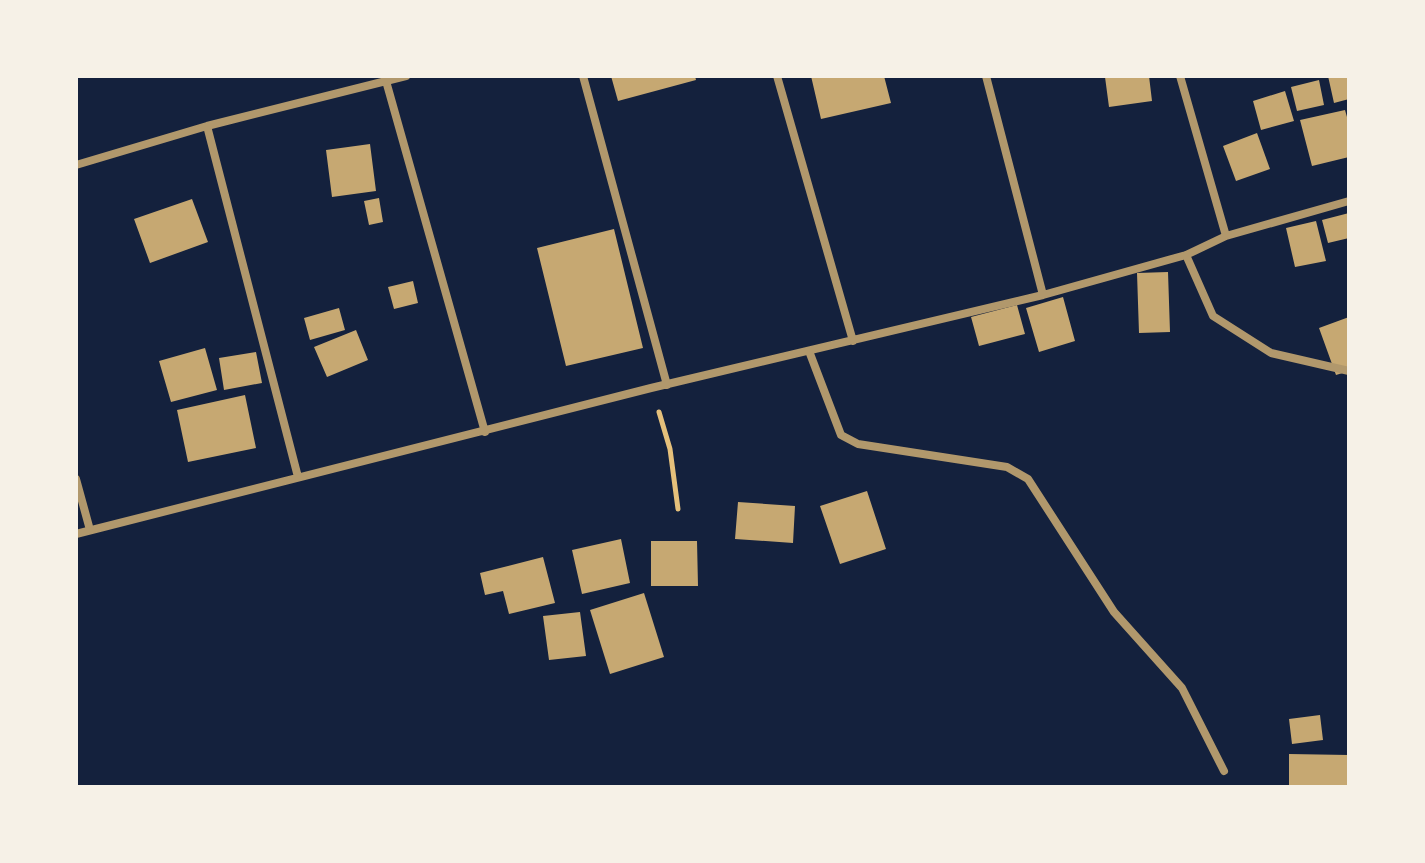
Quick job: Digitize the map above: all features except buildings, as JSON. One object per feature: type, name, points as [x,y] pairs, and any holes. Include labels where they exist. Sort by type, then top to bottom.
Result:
[{"type":"street","points":[[76,165],[207,126],[406,76]]},
{"type":"street","points":[[583,76],[667,385]]},
{"type":"street","points":[[777,76],[853,341]]},
{"type":"street","points":[[986,76],[1043,295]]},
{"type":"street","points":[[1180,76],[1226,236]]},
{"type":"street","points":[[386,81],[485,432]]},
{"type":"street","points":[[207,126],[298,477]]},
{"type":"street","points":[[76,534],[651,388],[1043,295],[1186,255],[1226,236],[1349,201]]},
{"type":"street","points":[[1186,255],[1213,316],[1271,353],[1349,371]]},
{"type":"street","points":[[809,351],[841,435],[858,444],[1007,467],[1028,479],[1114,612],[1182,688],[1224,771]]},
{"type":"street","points":[[76,479],[90,530]]},
{"type":"path","points":[[651,388],[670,449],[678,509]]}]
